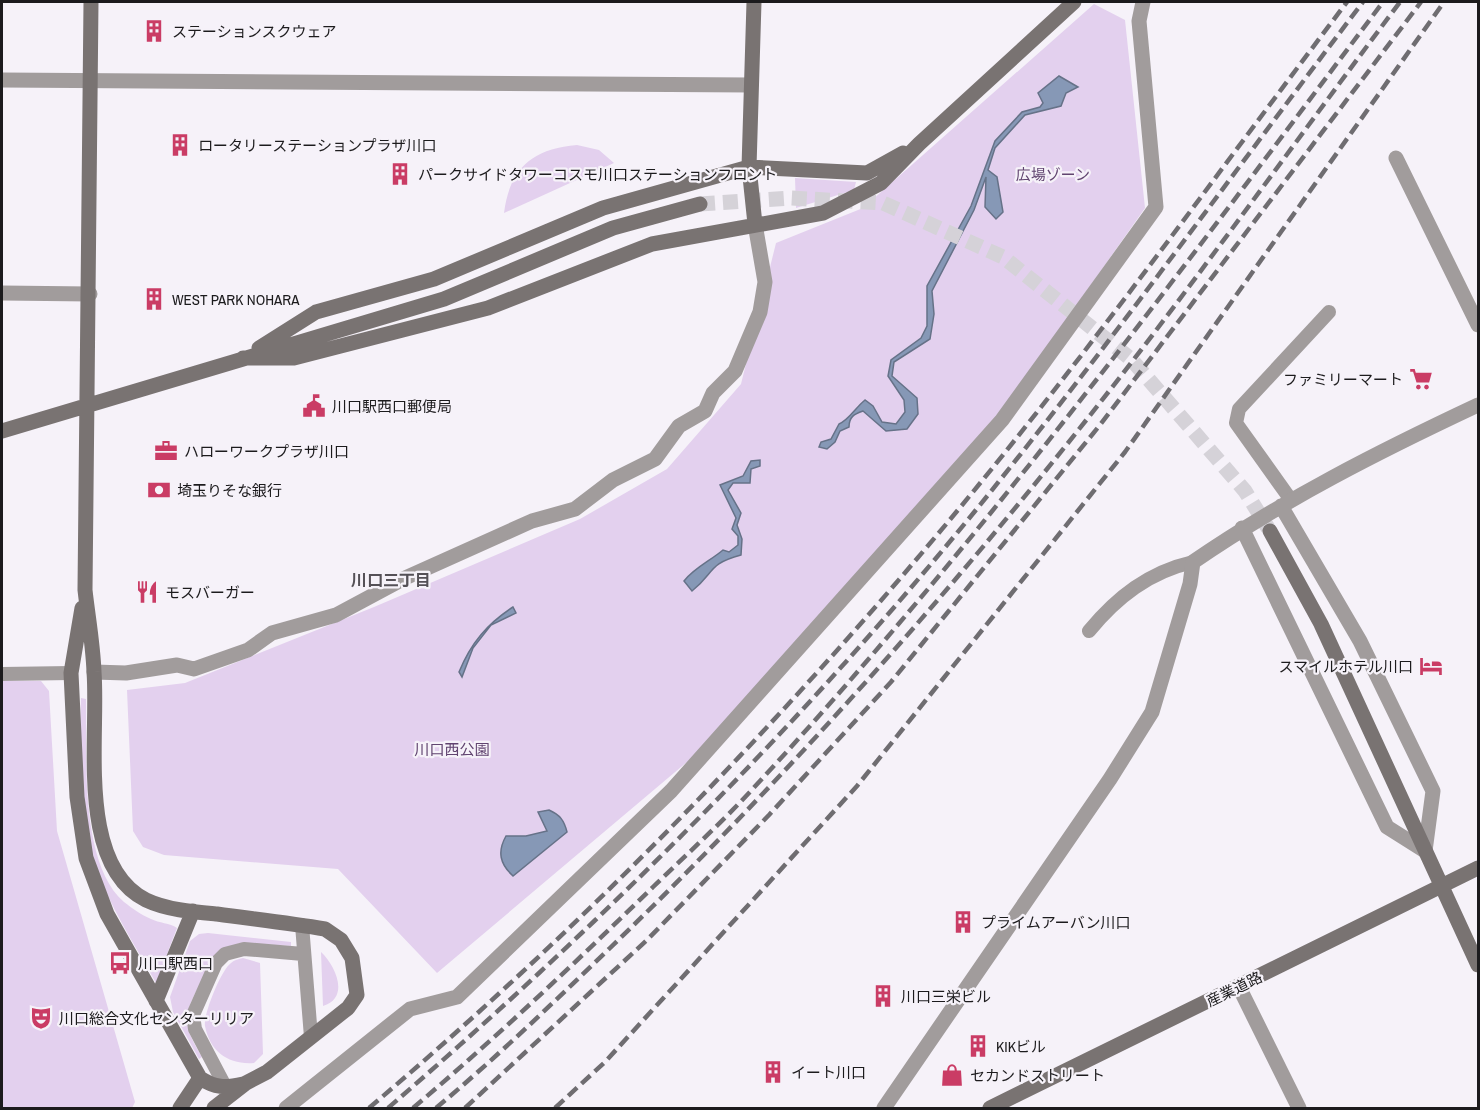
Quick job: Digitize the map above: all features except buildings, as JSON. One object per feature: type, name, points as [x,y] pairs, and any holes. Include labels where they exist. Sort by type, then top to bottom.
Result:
[{"type":"street","points":[[91,2],[90,294],[85,590],[94,672],[95,798],[108,856],[119,878],[130,889],[147,900],[193,911],[325,929],[341,940],[352,958],[356,976],[357,996],[348,1008],[267,1072],[246,1083],[214,1108]]},
{"type":"street","points":[[94,672],[126,673],[177,665],[194,669],[248,650],[272,633],[336,615],[405,578],[532,521],[575,509],[613,480],[655,459],[679,426],[705,411],[713,393],[735,371],[760,312],[765,282],[754,224],[749,167],[754,2]]},
{"type":"street","points":[[243,358],[294,358],[488,308],[652,244],[823,213],[881,183],[919,144],[1074,2]]},
{"type":"street","points":[[286,1108],[410,1009],[457,997],[671,791],[1006,416],[1156,207],[1139,21],[1143,2]]},
{"type":"street","points":[[2,80],[751,85]]},
{"type":"street","points":[[243,358],[316,312],[434,279],[603,208],[749,167],[867,173],[919,144]]},
{"type":"street","points":[[1396,158],[1479,325]]},
{"type":"street","points":[[2,431],[444,299],[614,228],[700,204]]},
{"type":"street","points":[[2,293],[90,294]]},
{"type":"street","points":[[884,1108],[1110,778],[1152,712],[1191,584],[1193,562],[1242,528],[1286,503],[1399,442],[1479,405]]},
{"type":"street","points":[[1286,503],[1360,641],[1433,791],[1425,851]]},
{"type":"street","points":[[1242,528],[1387,827],[1425,851]]},
{"type":"street","points":[[1270,531],[1321,624],[1479,965]]},
{"type":"street","points":[[85,590],[71,674],[77,797],[86,858],[107,914],[200,1078],[211,1085],[226,1088],[246,1083]]},
{"type":"street","name":"産業道路","points":[[990,1108],[1479,868]]},
{"type":"street","points":[[156,1001],[193,911]]},
{"type":"street","points":[[1239,987],[1299,1108]]},
{"type":"street","points":[[180,1108],[200,1078]]},
{"type":"lane","points":[[1286,503],[1236,423],[1239,409],[1329,312]]},
{"type":"lane","points":[[1089,631],[1122,595],[1167,568],[1193,562]]},
{"type":"lane","points":[[2,674],[71,674]]},
{"type":"lane","points":[[302,925],[311,1037]]},
{"type":"lane","points":[[226,1088],[195,1029],[193,1015],[216,963],[233,951],[303,954]]},
{"type":"green space","name":"川口西公園","points":[[1094,4],[1125,20],[1145,208],[1005,407],[700,751],[437,973],[338,869],[164,855],[143,847],[133,831],[127,690],[185,683],[374,607],[580,519],[667,469],[741,384],[776,243],[863,208]]},
{"type":"green space","points":[[577,145],[599,150],[614,163],[504,213],[512,184],[526,163],[548,151]]},
{"type":"green space","points":[[795,178],[856,182],[854,190],[796,208]]},
{"type":"green space","points":[[2,681],[41,681],[49,691],[57,831],[135,1102],[132,1108],[2,1108]]},
{"type":"green space","points":[[81,698],[86,699],[89,806],[92,835],[99,862],[109,884],[124,902],[147,917],[177,928],[156,983],[107,895],[90,846],[83,805]]},
{"type":"green space","points":[[199,934],[291,942],[291,946],[240,943],[219,951],[195,993],[188,1011],[188,1028],[202,1057],[199,1059],[173,1012],[170,997],[190,941]]},
{"type":"green space","points":[[321,952],[331,965],[338,981],[336,996],[323,1006]]},
{"type":"green space","points":[[243,958],[260,963],[263,1054],[254,1063],[236,1062],[222,1055],[211,1043],[205,1026],[210,1003],[222,974],[232,962]]},
{"type":"water","points":[[1059,76],[1078,87],[1066,93],[1061,106],[1025,115],[995,148],[988,170],[997,177],[1003,212],[996,219],[985,207],[986,177],[974,210],[932,291],[934,314],[930,339],[894,362],[892,376],[917,398],[918,414],[907,429],[886,431],[863,411],[857,413],[850,421],[849,427],[840,431],[835,442],[827,449],[819,447],[821,442],[831,439],[839,424],[846,420],[865,400],[873,406],[882,422],[896,424],[905,412],[904,400],[888,376],[891,360],[921,338],[927,326],[927,286],[971,206],[995,141],[1022,112],[1040,107],[1043,103],[1038,93]]},
{"type":"water","points":[[760,460],[760,466],[751,469],[750,483],[733,483],[728,490],[741,513],[737,525],[742,539],[741,555],[722,562],[692,591],[684,581],[688,576],[723,550],[729,552],[738,545],[738,536],[732,529],[736,518],[720,485],[743,476],[751,461]]},
{"type":"water","points":[[513,607],[516,613],[491,625],[473,648],[462,677],[459,672],[475,643],[495,620]]},
{"type":"water","points":[[549,810],[561,818],[567,832],[513,876],[501,858],[501,847],[506,836],[526,836],[547,831],[538,812]]},
{"type":"tunnel","points":[[700,204],[790,198],[883,203],[1003,257],[1131,359],[1245,491],[1268,528]]},
{"type":"railway","points":[[369,1108],[526,969],[602,896],[749,746],[890,590],[958,510],[1058,385],[1347,2]]},
{"type":"railway","points":[[388,1108],[543,969],[692,825],[765,750],[904,596],[1022,453],[1363,2]]},
{"type":"railway","points":[[413,1108],[535,1000],[713,829],[833,700],[916,603],[1076,406],[1383,2]]},
{"type":"railway","points":[[436,1108],[546,1010],[686,873],[761,796],[905,637],[1044,473],[1111,389],[1400,2]]},
{"type":"railway","points":[[465,1108],[647,940],[769,815],[891,682],[1100,425],[1421,2]]},
{"type":"railway","points":[[555,1108],[605,1062],[857,786],[1125,452],[1444,2]]},
{"type":"place","name":"ステーションスクウェア","points":[[154,31]]},
{"type":"place","name":"ロータリーステーションプラザ川口","points":[[180,145]]},
{"type":"place","name":"パークサイドタワーコスモ川口ステーションフロント","points":[[400,174]]},
{"type":"place","name":"WEST PARK NOHARA","points":[[154,299]]},
{"type":"place","name":"ファミリーマート","points":[[1421,379]]},
{"type":"place","name":"川口駅西口郵便局","points":[[314,406]]},
{"type":"place","name":"ハローワークプラザ川口","points":[[166,451]]},
{"type":"place","name":"埼玉りそな銀行","points":[[159,490]]},
{"type":"place","name":"モスバーガー","points":[[147,592]]},
{"type":"place","name":"スマイルホテル川口","points":[[1431,666]]},
{"type":"place","name":"プライムアーバン川口","points":[[963,922]]},
{"type":"place","name":"川口駅西口","points":[[120,963]]},
{"type":"place","name":"川口三栄ビル","points":[[883,996]]},
{"type":"place","name":"川口総合文化センターリリア","points":[[41,1018]]},
{"type":"place","name":"KIKビル","points":[[978,1046]]},
{"type":"place","name":"イート川口","points":[[773,1072]]},
{"type":"place","name":"セカンドストリート","points":[[952,1075]]},
{"type":"district","name":"川口三丁目","points":[[391,580]]},
{"type":"park label","name":"広場ゾーン","points":[[1053,174]]}]
